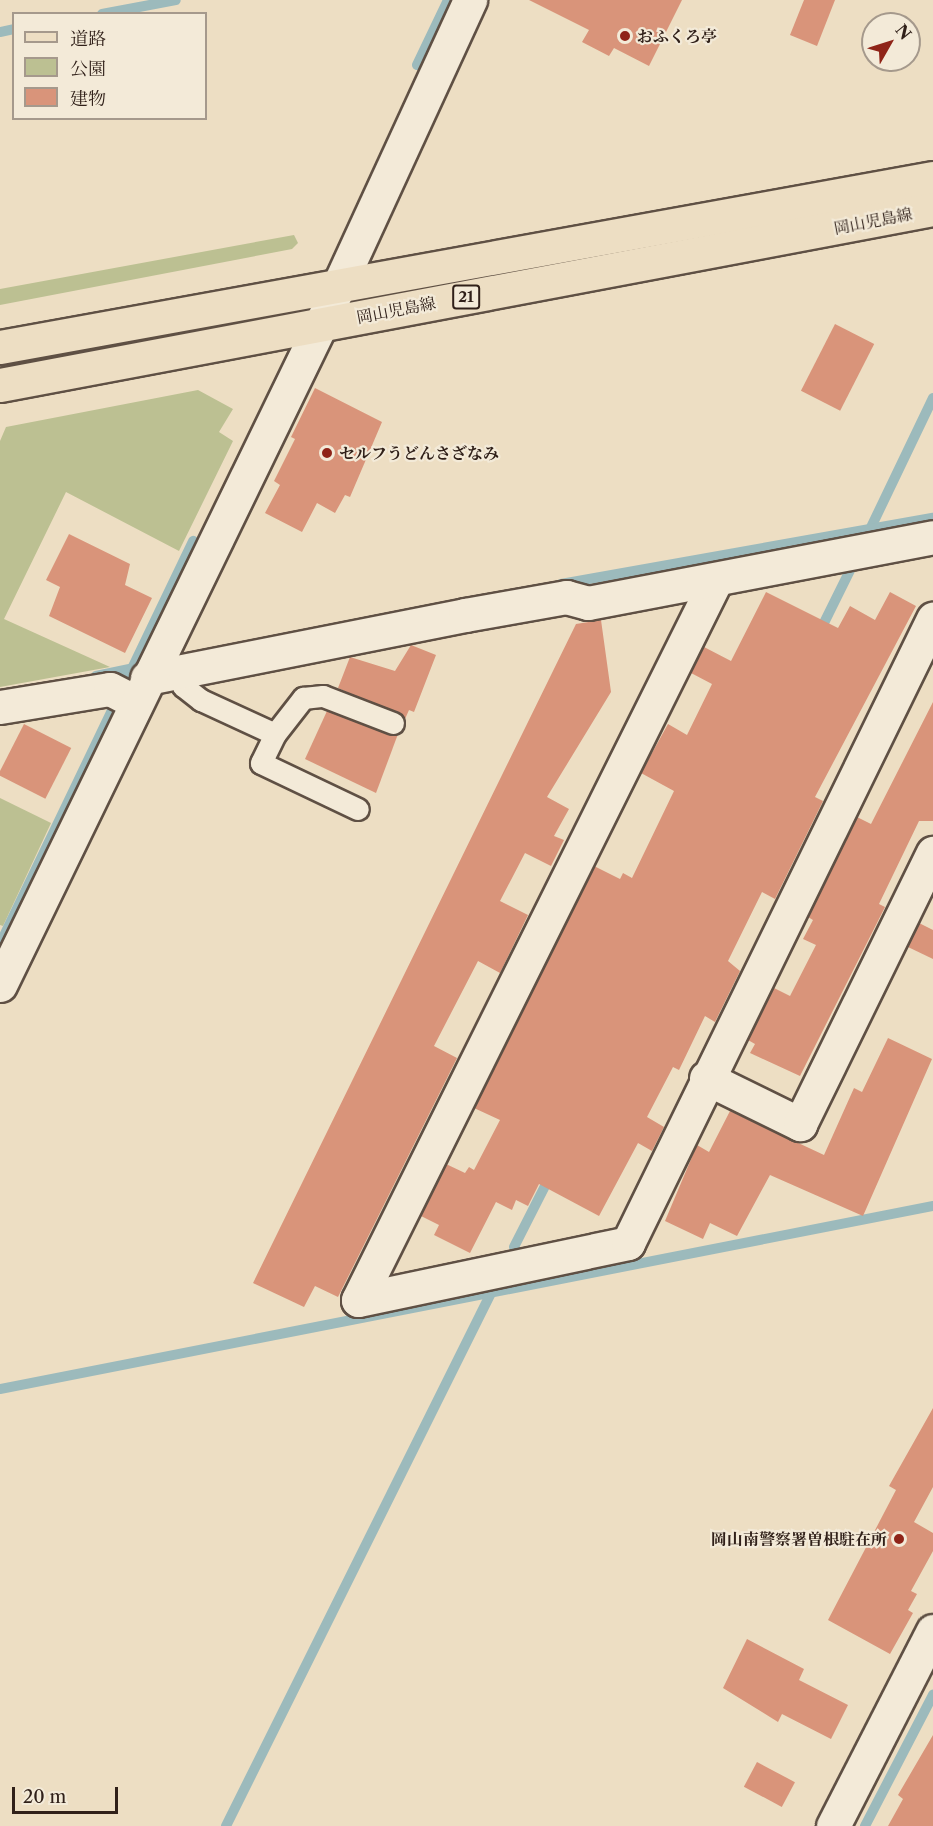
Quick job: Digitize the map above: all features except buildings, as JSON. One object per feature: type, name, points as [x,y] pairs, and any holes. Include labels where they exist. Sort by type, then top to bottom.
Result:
[{"type":"main road","name":"岡山児島線","points":[[0,347],[933,178]]},
{"type":"main road","name":"岡山児島線","points":[[0,385],[933,210]]},
{"type":"street","points":[[0,985],[139,688],[321,324],[470,0]]},
{"type":"street","points":[[0,706],[139,688],[510,607],[566,597],[588,603],[933,537]]},
{"type":"street","points":[[716,580],[358,1300],[628,1243],[706,1078],[922,669],[933,619]]},
{"type":"street","points":[[706,1078],[800,1124],[933,853]]},
{"type":"street","points":[[833,1826],[933,1631]]},
{"type":"lane","points":[[139,688],[183,686],[201,700],[275,734]]},
{"type":"lane","points":[[358,809],[261,763],[275,734],[303,698],[323,696],[393,723]]},
{"type":"green space","points":[[294,235],[298,243],[292,249],[0,305],[0,289]]},
{"type":"green space","points":[[198,390],[233,409],[219,432],[233,441],[179,551],[66,492],[4,619],[110,667],[0,687],[0,441],[6,427]]},
{"type":"green space","points":[[0,798],[51,823],[3,926],[0,925]]},
{"type":"waterway","points":[[113,12],[176,0]]},
{"type":"waterway","points":[[417,65],[448,0]]},
{"type":"waterway","points":[[0,32],[12,29]]},
{"type":"waterway","points":[[863,544],[933,398]]},
{"type":"waterway","points":[[561,584],[933,518]]},
{"type":"waterway","points":[[0,944],[193,541]]},
{"type":"waterway","points":[[819,633],[856,558]]},
{"type":"waterway","points":[[96,676],[134,668]]},
{"type":"waterway","points":[[514,1247],[550,1176]]},
{"type":"waterway","points":[[0,1389],[933,1206]]},
{"type":"waterway","points":[[226,1826],[493,1289]]},
{"type":"waterway","points":[[865,1826],[933,1695]]},
{"type":"place","name":"おふくろ亭","points":[[625,36]]},
{"type":"place","name":"セルフうどんさざなみ","points":[[327,453]]},
{"type":"place","name":"岡山南警察署曽根駐在所","points":[[899,1539]]}]
